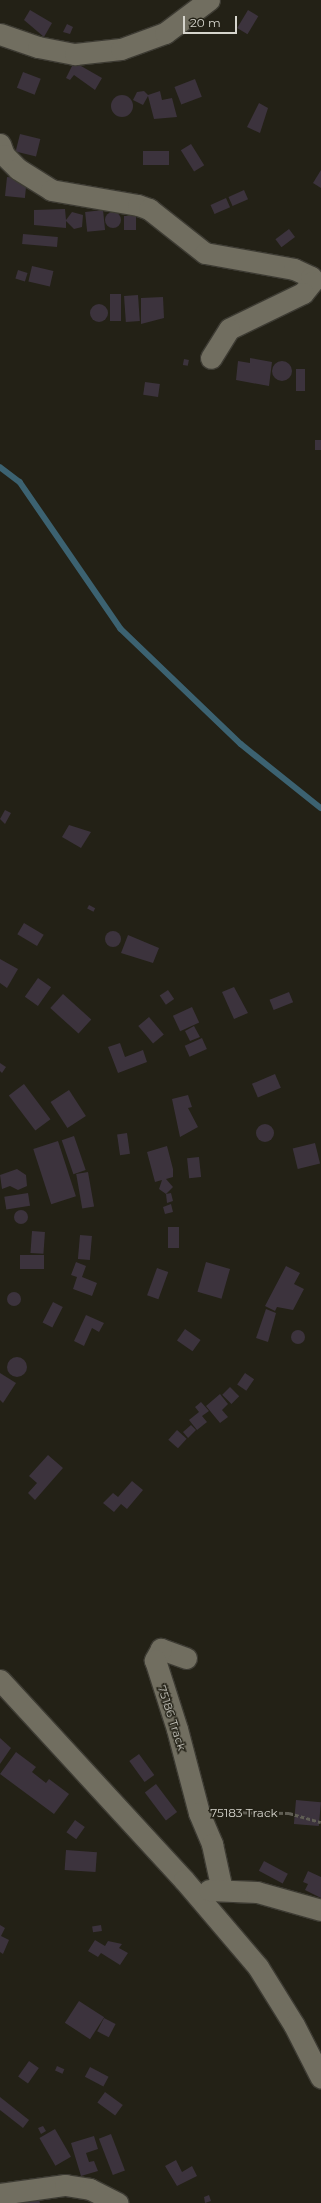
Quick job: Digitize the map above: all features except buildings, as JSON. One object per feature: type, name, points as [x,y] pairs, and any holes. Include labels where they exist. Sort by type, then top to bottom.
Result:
[{"type":"street","points":[[0,34],[38,47],[75,54],[121,48],[166,33],[210,0]]},
{"type":"street","points":[[0,144],[4,155],[18,169],[51,190],[138,205],[150,209],[206,253],[294,269],[311,277],[312,282],[303,293],[229,329],[211,358]]},
{"type":"street","name":"75186 Track","points":[[186,1658],[161,1649],[155,1660],[178,1729],[199,1814]]},
{"type":"street","points":[[0,1680],[192,1890],[258,1967],[294,2025],[321,2078]]},
{"type":"street","name":"75183 Track","points":[[199,1814],[212,1844],[222,1890]]},
{"type":"street","points":[[192,1890],[257,1892],[321,1910]]},
{"type":"street","points":[[0,2194],[65,2185],[90,2189],[118,2203]]},
{"type":"path","name":"75183 Track","points":[[199,1814],[289,1813],[321,1822]]},
{"type":"waterway","points":[[0,467],[20,482],[121,629],[241,744],[321,808]]}]
